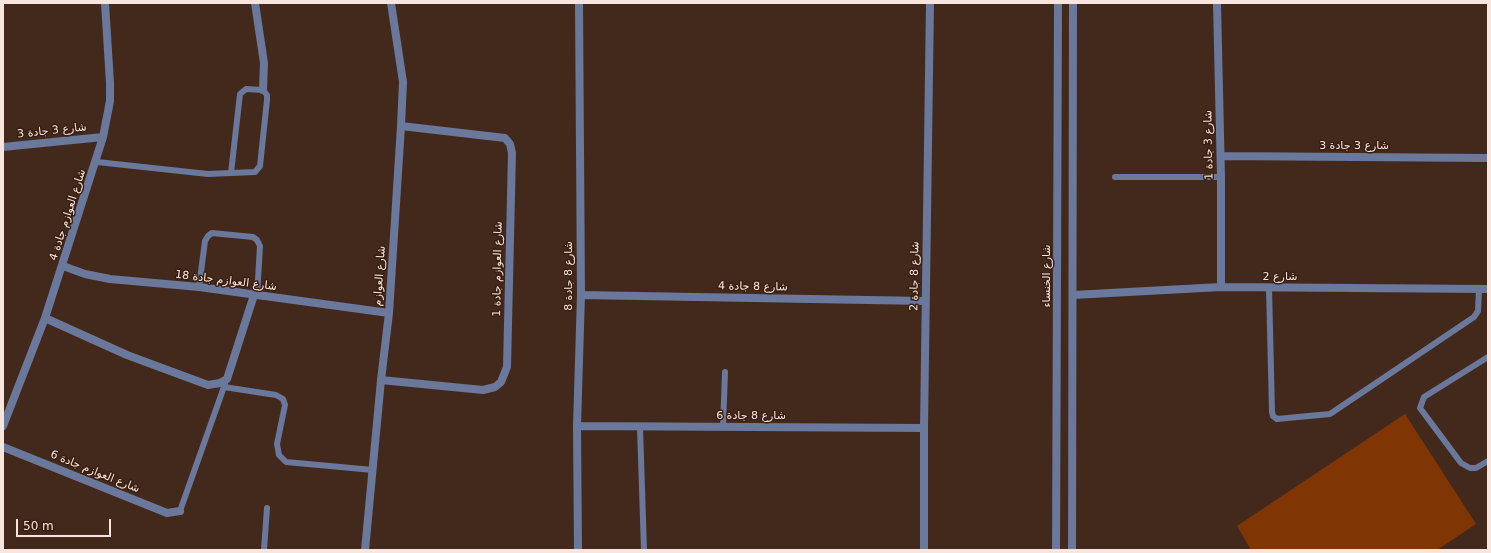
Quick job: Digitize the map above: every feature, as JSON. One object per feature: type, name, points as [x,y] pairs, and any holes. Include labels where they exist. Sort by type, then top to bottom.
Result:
[{"type":"street","name":"شارع العوازم جادة 4","points":[[3,426],[45,318],[97,162],[110,101],[105,3]]},
{"type":"street","points":[[255,3],[264,63],[263,90]]},
{"type":"street","name":"شارع العوازم","points":[[365,550],[381,380],[389,313],[401,126],[403,82],[391,3]]},
{"type":"street","name":"شارع 8 جادة 8","points":[[578,550],[578,426],[581,295],[579,3]]},
{"type":"street","name":"شارع 8 جادة 2","points":[[924,550],[925,301],[930,3]]},
{"type":"street","name":"شارع الخنساء","points":[[1056,550],[1058,3]]},
{"type":"street","points":[[1072,550],[1073,3]]},
{"type":"street","name":"شارع 3 جادة 1","points":[[1218,3],[1221,156],[1221,287]]},
{"type":"street","name":"شارع العوازم جادة 1","points":[[381,380],[483,390],[495,387],[501,382],[507,367],[512,153],[510,144],[505,138],[401,126]]},
{"type":"street","name":"شارع 3 جادة 3","points":[[3,147],[103,137]]},
{"type":"street","name":"شارع 3 جادة 3","points":[[1221,156],[1488,158]]},
{"type":"street","name":"شارع العوازم جادة 18","points":[[63,266],[85,274],[110,279],[199,288],[389,313]]},
{"type":"street","name":"شارع 2","points":[[1073,296],[1221,287],[1488,289]]},
{"type":"street","points":[[45,318],[127,355],[208,385],[220,383],[227,379],[256,295]]},
{"type":"street","name":"شارع 8 جادة 4","points":[[581,295],[925,301]]},
{"type":"street","name":"شارع 8 جادة 6","points":[[578,426],[924,428]]},
{"type":"street","name":"شارع العوازم جادة 6","points":[[3,447],[167,513],[180,511]]},
{"type":"lane","points":[[97,162],[208,174],[231,174],[255,172],[260,166],[267,100],[266,94],[263,90],[246,89],[240,94],[231,174]]},
{"type":"lane","points":[[1115,177],[1221,177]]},
{"type":"lane","points":[[199,288],[205,241],[208,236],[212,233],[253,237],[258,240],[260,246],[256,295]]},
{"type":"lane","points":[[1269,288],[1272,412],[1273,416],[1277,419],[1330,414],[1474,317],[1478,310],[1479,289]]},
{"type":"lane","points":[[1488,357],[1424,397],[1420,408],[1461,463],[1470,468],[1476,468],[1488,461]]},
{"type":"lane","points":[[723,427],[725,372]]},
{"type":"lane","points":[[180,511],[227,379]]},
{"type":"lane","points":[[224,387],[276,395],[283,400],[285,405],[277,444],[279,455],[286,462],[373,470]]},
{"type":"lane","points":[[640,426],[644,550]]},
{"type":"lane","points":[[264,550],[268,508]]},
{"type":"shaded area","points":[[1405,414],[1476,524],[1437,550],[1251,550],[1237,526]]}]
